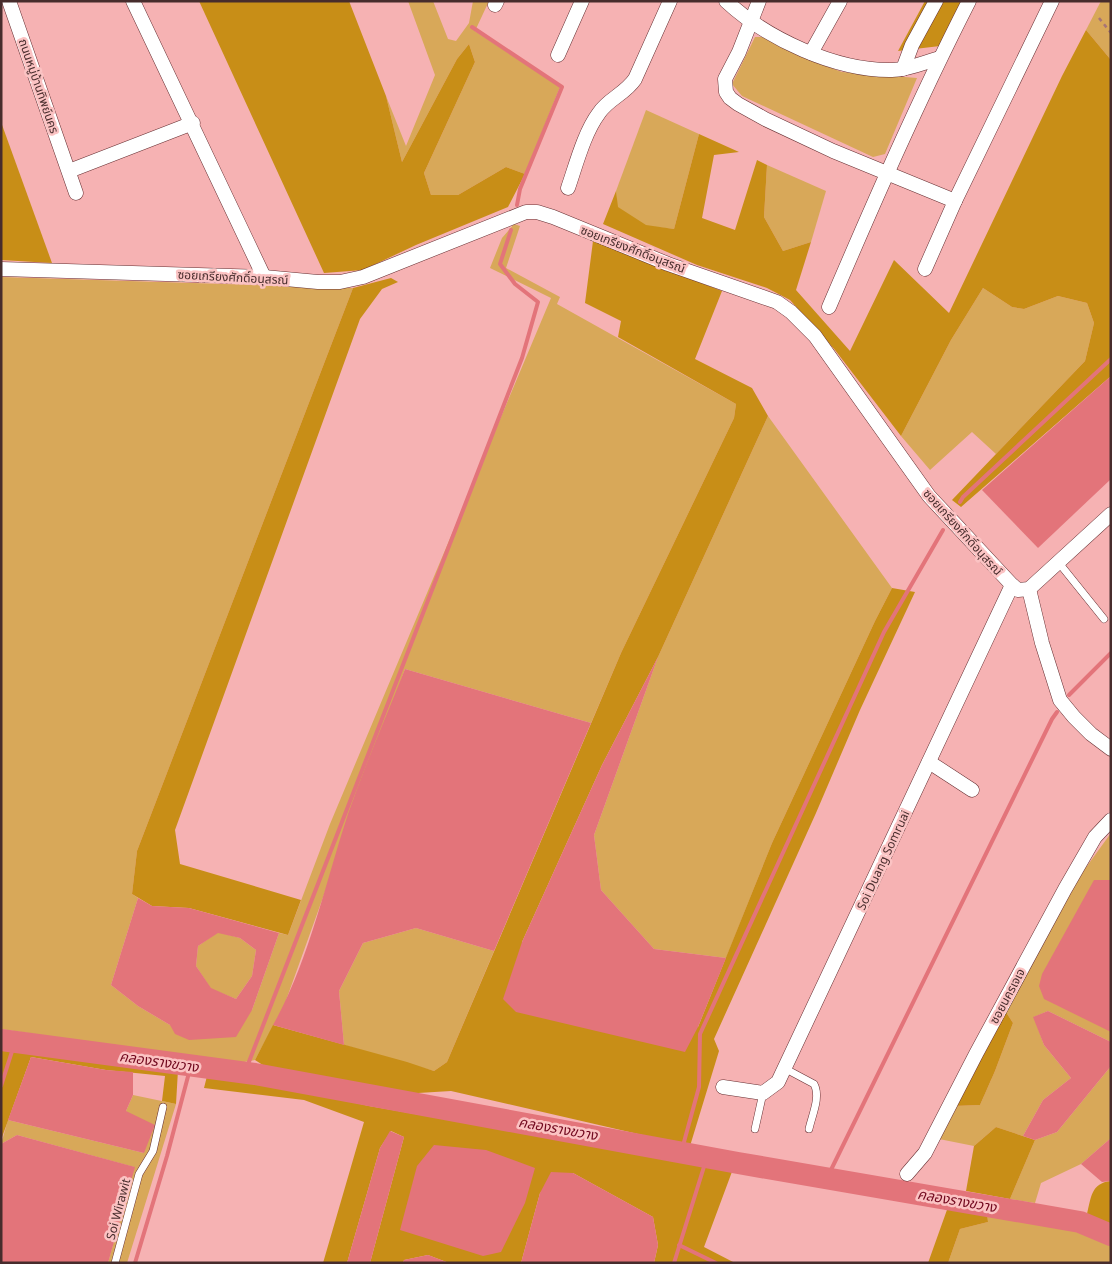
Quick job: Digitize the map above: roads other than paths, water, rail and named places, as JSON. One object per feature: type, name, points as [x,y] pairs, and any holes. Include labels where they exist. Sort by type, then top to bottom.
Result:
[{"type":"street","name":"ถนนหมู่บ้านทิพย์นคร","points":[[9,1],[76,193]]},
{"type":"street","points":[[133,1],[193,123],[264,277]]},
{"type":"street","points":[[558,55],[582,1]]},
{"type":"street","points":[[568,188],[594,120],[606,106],[629,88],[635,79],[670,1]]},
{"type":"street","points":[[726,1],[751,23],[790,45],[846,64],[865,68],[892,70],[903,69],[940,58]]},
{"type":"street","points":[[759,1],[725,79],[726,92],[730,98],[766,119],[886,174],[955,201]]},
{"type":"street","points":[[812,53],[840,1]]},
{"type":"street","points":[[903,69],[912,45],[936,1]]},
{"type":"street","points":[[829,307],[886,174],[940,58],[970,1]]},
{"type":"street","points":[[925,269],[955,201],[1052,1]]},
{"type":"street","points":[[69,171],[193,123]]},
{"type":"street","name":"ซอยเกรียงศักดิ์อนุสรณ์","points":[[1,269],[264,277],[340,282],[363,277],[526,212],[537,212],[554,217],[668,264],[777,302],[791,312],[815,336],[929,496],[1012,585],[1018,590],[1029,589]]},
{"type":"street","points":[[1111,514],[1029,589],[1042,643],[1060,700],[1091,734],[1111,749]]},
{"type":"street","name":"Soi Duang Somruai","points":[[763,1092],[778,1082],[1012,585]]},
{"type":"street","points":[[929,762],[972,790]]},
{"type":"street","name":"ซอยนครเจเจ","points":[[907,1174],[925,1153],[971,1062],[1065,889],[1095,837],[1111,820]]},
{"type":"street","points":[[723,1087],[763,1092]]},
{"type":"lane","points":[[1059,562],[1090,604],[1104,619]]},
{"type":"lane","points":[[784,1068],[814,1084],[816,1098],[809,1128]]},
{"type":"lane","points":[[755,1129],[763,1092]]},
{"type":"lane","name":"Soi Wirawit","points":[[115,1263],[139,1174],[153,1151],[163,1107]]},
{"type":"waterway","points":[[472,27],[562,87],[520,189],[517,205]]},
{"type":"waterway","points":[[245,1072],[522,358],[538,302],[515,284],[500,264],[511,230]]},
{"type":"waterway","points":[[960,502],[963,497],[1111,359]]},
{"type":"waterway","points":[[681,1153],[699,1087],[700,1034],[884,632],[943,530]]},
{"type":"waterway","points":[[1069,695],[1111,653]]},
{"type":"waterway","points":[[827,1178],[1057,712]]},
{"type":"waterway","name":"คลองรางขวาง","points":[[1,1040],[255,1074],[738,1163],[1080,1222],[1111,1235]]},
{"type":"waterway","points":[[1,1086],[15,1042]]},
{"type":"waterway","points":[[135,1263],[167,1156],[191,1065]]},
{"type":"waterway","points":[[674,1263],[707,1157]]},
{"type":"waterway","points":[[679,1245],[716,1263]]}]
